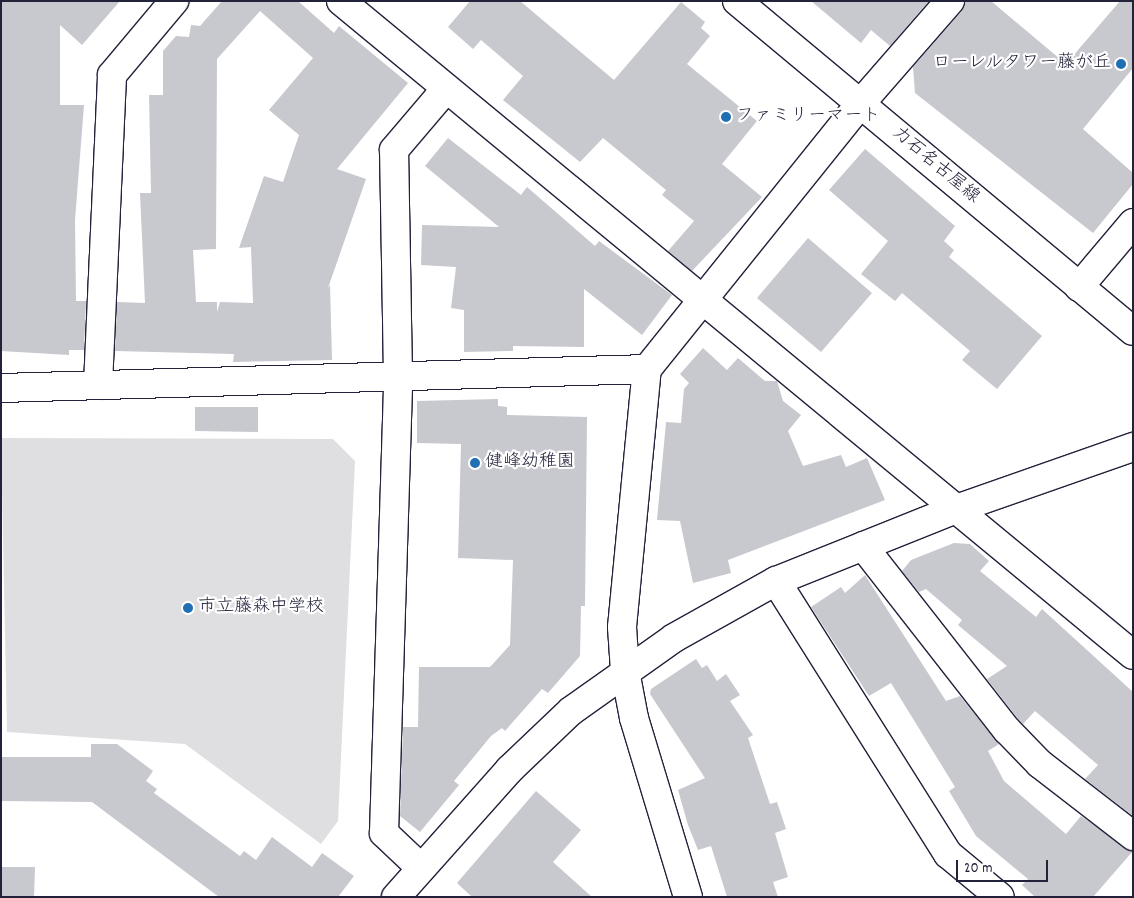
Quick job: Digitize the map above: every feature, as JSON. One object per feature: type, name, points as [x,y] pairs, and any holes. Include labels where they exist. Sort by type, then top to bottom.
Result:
[{"type":"street","points":[[98,384],[112,75],[174,1]]},
{"type":"street","points":[[341,1],[445,90],[707,300],[1133,655]]},
{"type":"street","name":"力石名古屋線","points":[[737,1],[1133,331]]},
{"type":"street","points":[[688,897],[634,718],[624,671],[622,627],[647,369],[707,300],[860,104],[950,1]]},
{"type":"street","points":[[421,868],[384,833],[398,376],[394,150],[445,90]]},
{"type":"street","points":[[1079,287],[1133,223]]},
{"type":"street","points":[[1,388],[647,369]]},
{"type":"street","points":[[396,897],[509,770],[571,710],[624,671],[776,581],[956,509],[1133,447]]},
{"type":"street","points":[[863,546],[1007,730],[1040,764],[1133,836]]},
{"type":"street","points":[[776,581],[948,854],[1000,897]]},
{"type":"shaded area","name":"市立藤森中学校","points":[[1,438],[333,439],[355,461],[338,821],[321,844],[185,744],[7,732]]},
{"type":"building","points":[[1,1],[120,1],[82,45],[60,25],[60,105],[84,105],[75,220],[76,301],[86,301],[84,350],[69,350],[69,355],[1,351]]},
{"type":"building","points":[[222,1],[298,1],[334,33],[339,26],[408,83],[337,169],[366,179],[328,288],[330,285],[332,360],[233,362],[234,354],[115,351],[117,302],[145,303],[140,193],[151,193],[149,95],[163,95],[163,51],[176,36],[189,37],[191,25],[200,26]],"holes":[[[260,11],[313,58],[269,110],[299,135],[283,182],[264,176],[239,248],[251,247],[253,303],[220,302],[217,312],[217,302],[196,302],[193,250],[216,249],[217,59]]]},
{"type":"building","points":[[470,1],[520,1],[614,80],[681,2],[705,22],[701,28],[710,36],[687,64],[757,121],[722,164],[762,197],[692,271],[668,251],[694,221],[662,195],[666,190],[603,138],[580,162],[503,100],[523,76],[481,40],[473,49],[448,27]]},
{"type":"building","points":[[811,1],[929,1],[890,46],[871,30],[861,43]]},
{"type":"building","points":[[965,1],[991,1],[1066,64],[1120,1],[1133,1],[1133,68],[1083,129],[1133,173],[1133,184],[1093,233],[915,93],[913,67],[962,11]]},
{"type":"building","points":[[448,138],[521,195],[527,187],[595,246],[599,241],[672,295],[642,335],[584,289],[584,347],[513,346],[513,351],[464,352],[464,310],[451,308],[456,267],[421,265],[422,225],[499,227],[425,166]]},
{"type":"building","points":[[865,149],[955,226],[944,241],[954,250],[949,257],[1042,336],[997,389],[962,360],[970,351],[902,293],[895,301],[861,274],[888,241],[829,190]]},
{"type":"building","points":[[808,238],[872,293],[821,352],[757,298]]},
{"type":"building","points":[[703,348],[727,370],[738,358],[765,381],[777,381],[783,401],[801,415],[788,431],[803,466],[841,455],[846,467],[867,458],[885,500],[728,560],[731,573],[693,583],[680,521],[657,520],[666,422],[681,423],[684,389],[689,383],[680,374]]},
{"type":"building","points":[[498,399],[498,406],[507,407],[507,415],[587,417],[585,606],[581,606],[580,656],[548,693],[542,689],[505,731],[502,728],[491,736],[454,781],[459,785],[420,832],[400,816],[403,727],[418,727],[419,667],[490,667],[510,645],[513,560],[458,558],[461,444],[417,443],[417,401]]},
{"type":"building","points":[[195,407],[258,407],[258,432],[195,431]]},
{"type":"building","points":[[954,543],[970,544],[989,561],[980,571],[1036,617],[1042,609],[1133,692],[1133,816],[1085,779],[1098,765],[1035,711],[1023,724],[1019,720],[987,679],[1007,666],[958,625],[962,620],[926,589],[919,592],[902,571],[911,560]]},
{"type":"building","points":[[865,575],[946,701],[960,696],[999,744],[988,751],[1004,781],[1066,834],[1081,816],[1133,851],[1093,897],[1035,897],[1022,885],[1028,879],[976,836],[949,791],[955,787],[891,683],[869,696],[811,607],[841,587],[845,593]]},
{"type":"building","points":[[696,659],[702,668],[707,665],[717,681],[726,674],[740,695],[730,701],[753,735],[748,738],[770,804],[777,802],[786,829],[775,833],[788,877],[773,882],[778,897],[727,897],[711,846],[698,850],[688,825],[678,790],[705,778],[650,694],[651,689]]},
{"type":"building","points":[[91,744],[117,744],[153,771],[146,781],[157,789],[154,793],[240,856],[244,851],[256,860],[272,837],[312,867],[322,853],[354,876],[338,897],[219,897],[92,802],[1,801],[1,757],[91,757]]},
{"type":"building","points":[[536,791],[581,830],[553,862],[592,897],[472,897],[457,883]]},
{"type":"building","points":[[1,867],[35,867],[34,897],[1,897]]},
{"type":"place","name":"ローレルタワー藤が丘","points":[[1121,64]]},
{"type":"place","name":"ファミリーマート","points":[[726,117]]},
{"type":"place","name":"健峰幼稚園","points":[[475,463]]},
{"type":"place","name":"市立藤森中学校","points":[[188,608]]}]
